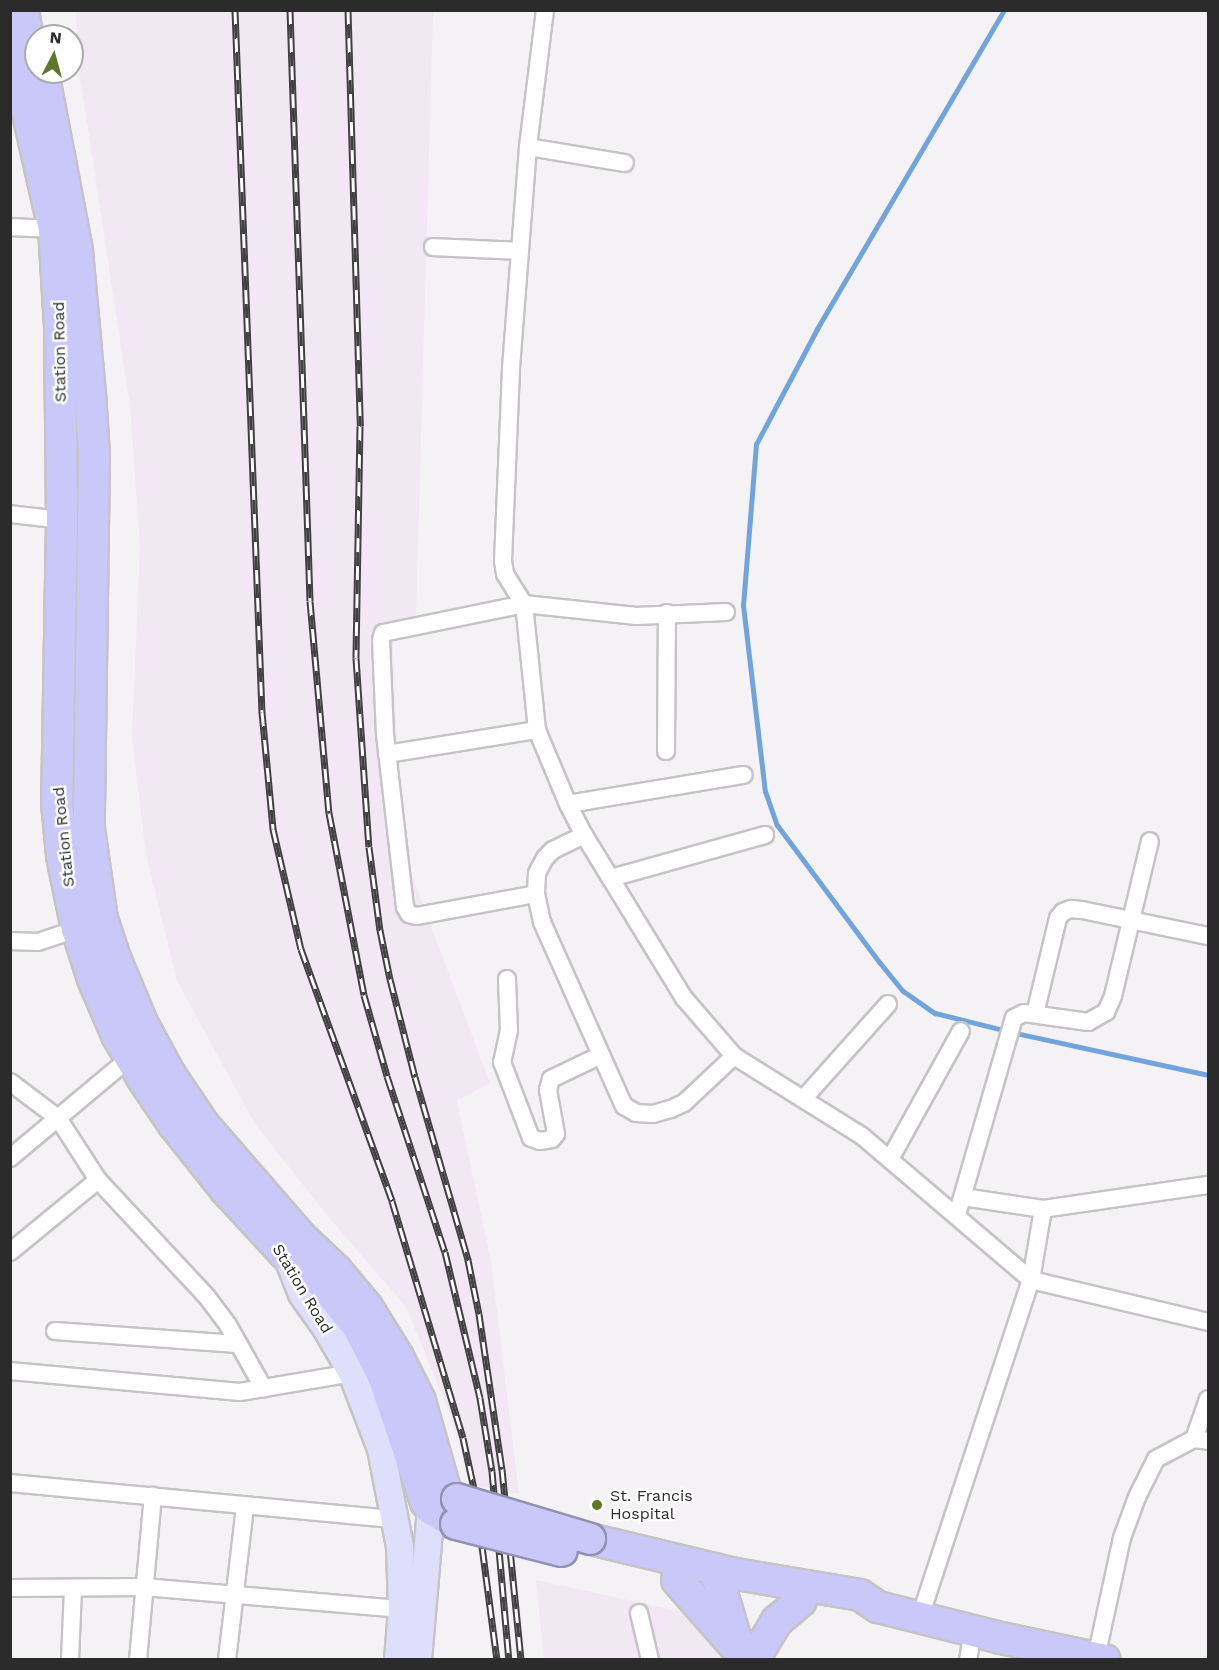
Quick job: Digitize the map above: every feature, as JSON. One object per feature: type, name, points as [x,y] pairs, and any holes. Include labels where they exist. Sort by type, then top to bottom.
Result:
[{"type":"highway","points":[[15,10],[16,25],[40,128],[61,237],[68,305],[74,520],[67,785],[78,888],[104,981],[128,1029],[193,1130],[214,1156]]},
{"type":"highway","points":[[23,10],[64,204],[83,393],[87,483],[81,602],[79,775],[89,899],[105,958],[119,992],[142,1039],[193,1130]]},
{"type":"highway","name":"Station Road","points":[[10,34],[54,229],[60,327],[62,520],[57,802],[62,856],[77,929],[93,979],[117,1035],[174,1125],[214,1156],[292,1245],[336,1270],[367,1307],[398,1357],[420,1401],[446,1500]]},
{"type":"highway","name":"Station Road","points":[[46,84],[66,180],[77,251],[90,393],[93,506],[87,767],[93,870],[102,919],[114,958],[142,1023],[169,1073],[204,1125],[214,1156]]},
{"type":"highway","points":[[446,1500],[677,1580],[728,1581],[860,1595],[878,1607],[920,1617],[981,1643],[1101,1659]]},
{"type":"highway","points":[[589,1548],[801,1601],[859,1610],[878,1607]]},
{"type":"highway","points":[[677,1580],[750,1656]]},
{"type":"highway","points":[[728,1581],[750,1656]]},
{"type":"highway","points":[[750,1656],[777,1621],[801,1601]]},
{"type":"main road","name":"Station Road","points":[[292,1245],[302,1294],[326,1328],[352,1372],[381,1449],[400,1547],[402,1609],[398,1659]]},
{"type":"main road","points":[[418,1659],[446,1500]]},
{"type":"street","points":[[544,10],[528,147],[520,251],[506,445],[503,561],[505,574],[524,604],[537,730],[568,804],[584,835],[684,998],[734,1056],[862,1136],[1031,1280],[1209,1322]]},
{"type":"street","points":[[528,147],[625,163]]},
{"type":"street","points":[[10,227],[54,229]]},
{"type":"street","points":[[433,247],[520,251]]},
{"type":"street","points":[[10,514],[62,520]]},
{"type":"street","points":[[536,894],[416,916],[409,914],[405,908],[387,754],[381,640],[383,633],[524,604],[636,616],[726,612]]},
{"type":"street","points":[[666,751],[667,613]]},
{"type":"street","points":[[387,754],[537,730]]},
{"type":"street","points":[[568,804],[744,775]]},
{"type":"street","points":[[584,835],[553,850],[545,858],[537,873],[536,894],[542,922],[624,1106],[636,1113],[653,1114],[684,1103],[734,1056]]},
{"type":"street","points":[[610,878],[765,835]]},
{"type":"street","points":[[957,1215],[1014,1018],[1019,1014],[1035,1014],[1088,1022],[1098,1019],[1106,1012],[1113,996],[1133,920],[1150,841]]},
{"type":"street","points":[[1035,1014],[1058,918],[1062,912],[1071,909],[1082,910],[1209,936]]},
{"type":"street","points":[[10,941],[38,942],[77,929]]},
{"type":"street","points":[[507,979],[509,1030],[502,1062],[531,1138],[540,1141],[552,1139],[556,1134],[548,1090],[550,1079],[601,1055]]},
{"type":"street","points":[[804,1098],[888,1004]]},
{"type":"street","points":[[890,1159],[961,1031]]},
{"type":"street","points":[[10,1158],[120,1066]]},
{"type":"street","points":[[10,1082],[58,1118],[98,1180],[207,1297],[264,1389]]},
{"type":"street","points":[[10,1252],[98,1180]]},
{"type":"street","points":[[963,1197],[1043,1209],[1209,1185]]},
{"type":"street","points":[[920,1617],[1031,1280],[1043,1209]]},
{"type":"street","points":[[55,1331],[238,1344]]},
{"type":"street","points":[[10,1371],[240,1392],[352,1372]]},
{"type":"street","points":[[1101,1659],[1122,1538],[1137,1497],[1156,1458],[1201,1440],[1209,1400]]},
{"type":"street","points":[[10,1483],[394,1519]]},
{"type":"street","points":[[138,1659],[153,1496]]},
{"type":"street","points":[[227,1659],[245,1506]]},
{"type":"street","points":[[10,1588],[144,1587],[402,1609]]},
{"type":"street","points":[[70,1659],[73,1589]]},
{"type":"street","points":[[639,1613],[650,1659]]},
{"type":"shaded area","points":[[76,11],[433,11],[416,616],[392,623],[401,846],[490,1083],[457,1101],[491,1262],[519,1494],[471,1484],[450,1415],[406,1307],[326,1214],[255,1124],[177,981],[146,855],[132,737],[140,546],[130,406],[81,84],[84,84],[84,24],[76,24]]},
{"type":"shaded area","points":[[536,1580],[689,1613],[737,1659],[544,1659]]},
{"type":"waterway","points":[[1004,10],[817,329],[756,444],[743,605],[765,791],[777,825],[880,963],[903,991],[935,1013],[1208,1075]]},
{"type":"railway","points":[[235,10],[262,712],[273,829],[301,949],[392,1201],[463,1438],[475,1493],[497,1660]]},
{"type":"railway","points":[[290,10],[310,601],[329,813],[364,995],[387,1076],[445,1252],[480,1398],[492,1471],[509,1660]]},
{"type":"railway","points":[[348,10],[360,426],[356,658],[369,847],[380,930],[390,979],[415,1077],[468,1260],[479,1314],[502,1469],[521,1660]]},
{"type":"place","name":"St. Francis Hospital","points":[[597,1505]]}]
